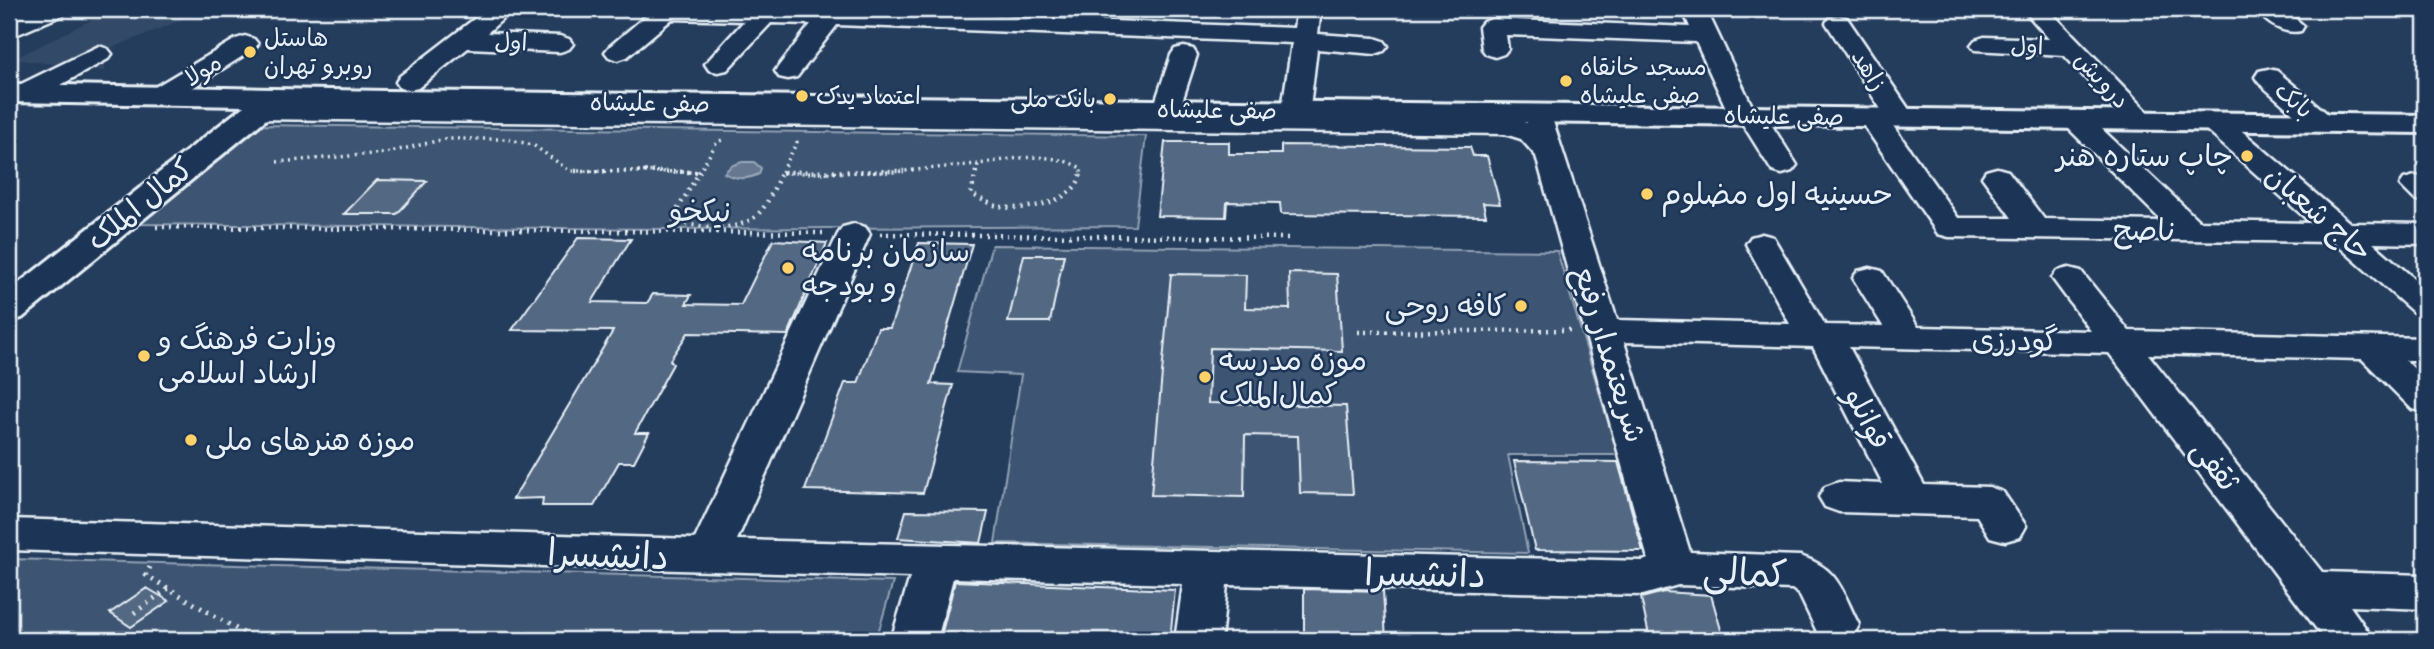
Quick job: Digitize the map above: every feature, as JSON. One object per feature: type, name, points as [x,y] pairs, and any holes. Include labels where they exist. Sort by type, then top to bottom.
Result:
[{"type":"main road","points":[[9,19],[31,9]]},
{"type":"main road","name":"صفی علیشاه","points":[[17,93],[160,96],[264,105],[1167,109],[1295,118],[1747,116],[2320,122],[2422,126]]},
{"type":"main road","name":"کمال الملک","points":[[9,310],[264,105]]},
{"type":"street","points":[[9,30],[56,9]]},
{"type":"street","points":[[409,82],[502,9]]},
{"type":"street","points":[[1295,118],[1310,9]]},
{"type":"street","points":[[1694,9],[1747,116],[1782,165]]},
{"type":"street","name":"درویش","points":[[2035,9],[2140,120]]},
{"type":"street","points":[[2268,9],[2292,26]]},
{"type":"street","points":[[618,52],[666,10],[830,17],[967,16],[1012,35],[1091,39],[1136,19],[1375,46]]},
{"type":"street","points":[[718,64],[764,15]]},
{"type":"street","points":[[788,71],[830,17]]},
{"type":"street","name":"زاهد","points":[[1838,23],[1886,117],[1949,227]]},
{"type":"street","points":[[1494,48],[1492,27],[1706,35]]},
{"type":"street","name":"اول","points":[[463,40],[560,44]]},
{"type":"street","name":"مولا","points":[[160,96],[245,44]]},
{"type":"street","name":"اول","points":[[1984,45],[2071,47]]},
{"type":"street","points":[[17,93],[99,54]]},
{"type":"street","points":[[1167,109],[1184,55]]},
{"type":"street","name":"بابک","points":[[2268,77],[2320,122]]},
{"type":"street","name":"صفی علیشاه","points":[[264,105],[1295,118],[1513,127],[1531,133],[1548,151]]},
{"type":"street","name":"شریعتمدار رفیع","points":[[1539,115],[1667,547],[1670,560],[1655,573]]},
{"type":"street","points":[[2076,120],[2190,230]]},
{"type":"street","name":"حاج شعبان","points":[[2213,121],[2425,305]]},
{"type":"street","points":[[1997,177],[2035,228]]},
{"type":"street","name":"ناصح","points":[[1949,227],[2425,234]]},
{"type":"street","points":[[708,557],[854,234]]},
{"type":"street","name":"قوانلو","points":[[1762,244],[1820,336],[1911,499]]},
{"type":"street","points":[[1870,278],[1908,338]]},
{"type":"street","name":"ثقفی","points":[[2069,278],[2351,640]]},
{"type":"street","name":"گودرزی","points":[[1605,331],[2425,349]]},
{"type":"street","points":[[2372,348],[2425,400]]},
{"type":"street","name":"قوانلو","points":[[1839,497],[1989,502],[2004,526]]},
{"type":"street","name":"دانشسرا","points":[[9,535],[936,564],[1655,573]]},
{"type":"street","points":[[914,640],[936,564]]},
{"type":"street","points":[[1198,640],[1207,568]]},
{"type":"street","name":"کمالی","points":[[1655,573],[1800,573],[1816,583],[1836,625]]},
{"type":"street","points":[[2310,588],[2425,592]]},
{"type":"path","points":[[727,138],[717,142],[672,219],[685,225],[739,226],[756,216],[797,142],[791,134]]},
{"type":"path","points":[[277,162],[386,153],[445,139],[507,139],[533,145],[570,171],[699,172]]},
{"type":"path","points":[[782,172],[894,172],[978,164],[1010,158],[1053,157],[1081,168],[1083,177],[1079,186],[1066,195],[1024,207],[1002,207],[971,194],[978,164]]},
{"type":"path","name":"نیکخو","points":[[112,227],[1289,238]]},
{"type":"path","points":[[1358,332],[1605,331]]},
{"type":"path","points":[[162,540],[146,575],[255,640]]},
{"type":"path","points":[[134,613],[169,588]]},
{"type":"shaded area","points":[[113,9],[209,9],[99,53],[105,71],[14,59]]},
{"type":"shaded area","points":[[256,125],[1146,136],[1135,226],[663,229],[136,224]]},
{"type":"shaded area","points":[[754,162],[761,168],[759,174],[742,178],[724,173],[731,166]]},
{"type":"shaded area","points":[[992,245],[1557,251],[1618,455],[1508,455],[1528,553],[995,543],[1021,375],[957,372]]},
{"type":"shaded area","points":[[9,559],[893,582],[876,640],[9,640]]},
{"type":"building","points":[[1165,142],[1229,142],[1229,154],[1281,154],[1281,145],[1470,147],[1473,156],[1487,156],[1500,204],[1483,203],[1486,216],[1281,214],[1280,203],[1227,202],[1226,217],[1157,216]]},
{"type":"building","points":[[377,180],[427,181],[397,214],[344,214]]},
{"type":"building","points":[[578,238],[631,239],[592,302],[647,303],[653,294],[691,295],[686,304],[741,305],[773,240],[827,243],[788,335],[688,333],[670,360],[673,364],[635,433],[649,433],[634,462],[619,462],[594,506],[542,506],[543,498],[513,499],[613,331],[512,330]]},
{"type":"building","points":[[919,243],[972,244],[931,384],[953,385],[923,493],[805,490],[845,383],[858,383],[878,328],[890,328]]},
{"type":"building","points":[[1024,255],[1064,255],[1050,322],[1008,322]]},
{"type":"building","points":[[1289,273],[1337,274],[1342,351],[1210,348],[1208,403],[1346,406],[1353,494],[1300,493],[1298,436],[1245,435],[1244,497],[1151,495],[1171,274],[1246,275],[1245,308],[1290,309]]},
{"type":"building","points":[[1514,461],[1618,462],[1643,551],[1535,550]]},
{"type":"building","points":[[906,511],[988,512],[981,543],[898,538]]},
{"type":"building","points":[[955,581],[1175,590],[1170,640],[1104,640],[1104,637],[1028,634],[1027,640],[940,640]]},
{"type":"building","points":[[147,588],[169,601],[131,627],[110,613]]},
{"type":"building","points":[[1304,589],[1383,591],[1386,640],[1304,640]]},
{"type":"building","points":[[1664,592],[1711,595],[1724,640],[1650,640],[1641,598]]},
{"type":"place","name":"هاستل روبرو تهران","points":[[250,52]]},
{"type":"place","name":"مسجد خانقاه صفی علیشاه","points":[[1566,81]]},
{"type":"place","name":"اعتماد یدک","points":[[802,96]]},
{"type":"place","name":"بانک ملی","points":[[1110,99]]},
{"type":"place","name":"چاپ ستاره هنر","points":[[2247,156]]},
{"type":"place","name":"حسینیه اول مضلوم","points":[[1647,194]]},
{"type":"place","name":"سازمان برنامه و بودجه","points":[[788,268]]},
{"type":"place","name":"کافه روحی","points":[[1521,306]]},
{"type":"place","name":"وزارت فرهنگ و ارشاد اسلامی","points":[[144,356]]},
{"type":"place","name":"موزه مدرسه کمال‌الملک","points":[[1205,377]]},
{"type":"place","name":"موزه هنرهای ملی","points":[[191,440]]}]
